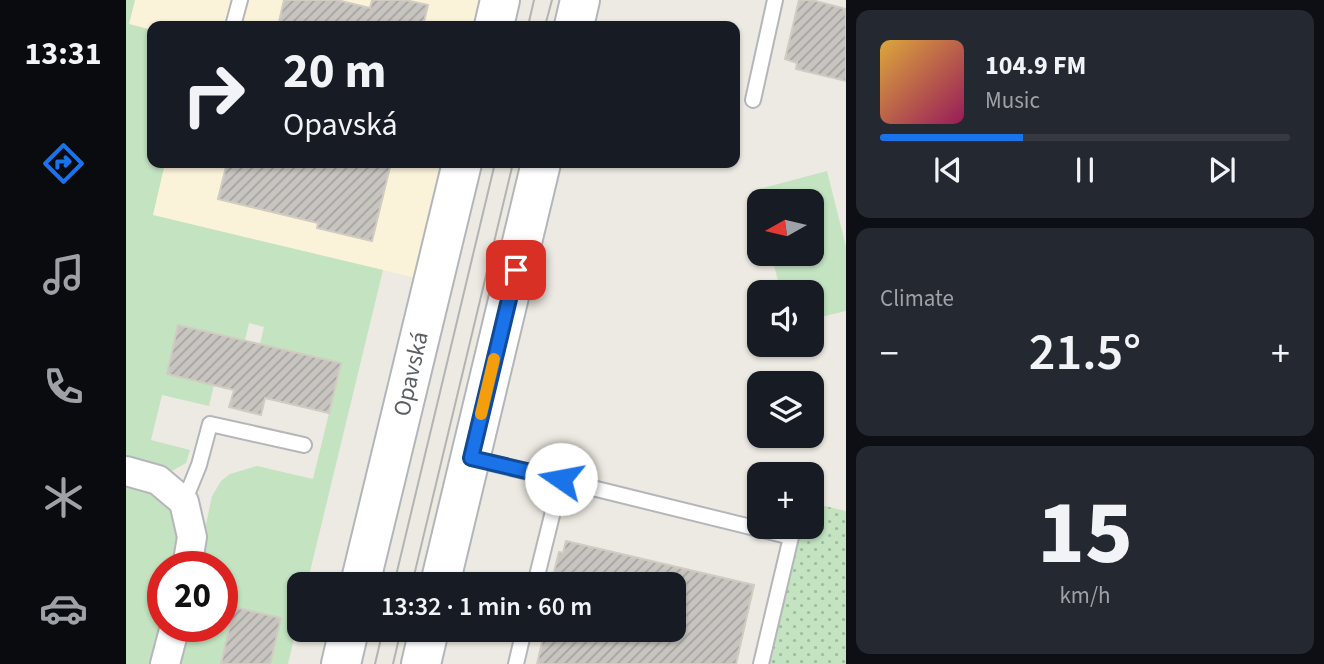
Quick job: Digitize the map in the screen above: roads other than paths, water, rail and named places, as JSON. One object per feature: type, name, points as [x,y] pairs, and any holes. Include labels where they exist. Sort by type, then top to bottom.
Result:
[{"type":"main road","points":[[495,21],[500,0]]},
{"type":"main road","points":[[575,21],[580,0]]},
{"type":"main road","name":"Opavská","points":[[363,572],[461,168]]},
{"type":"main road","points":[[443,572],[540,168]]},
{"type":"main road","points":[[341,664],[346,642]]},
{"type":"main road","points":[[421,664],[426,642]]},
{"type":"street","points":[[126,471],[158,480],[184,502],[192,537],[190,551]]},
{"type":"street","points":[[165,664],[170,642]]},
{"type":"lane","points":[[234,21],[240,0]]},
{"type":"lane","points":[[753,100],[775,0]]},
{"type":"lane","points":[[184,502],[199,465],[210,424],[304,445]]},
{"type":"lane","points":[[471,458],[791,537],[761,664]]},
{"type":"lane","points":[[538,572],[561,479]]},
{"type":"lane","points":[[516,664],[521,642]]},
{"type":"tram line","points":[[529,21],[534,0]]},
{"type":"tram line","points":[[546,21],[552,0]]},
{"type":"tram line","points":[[397,572],[494,168]]},
{"type":"tram line","points":[[415,572],[512,168]]},
{"type":"tram line","points":[[375,664],[380,642]]},
{"type":"tram line","points":[[393,664],[398,642]]}]
